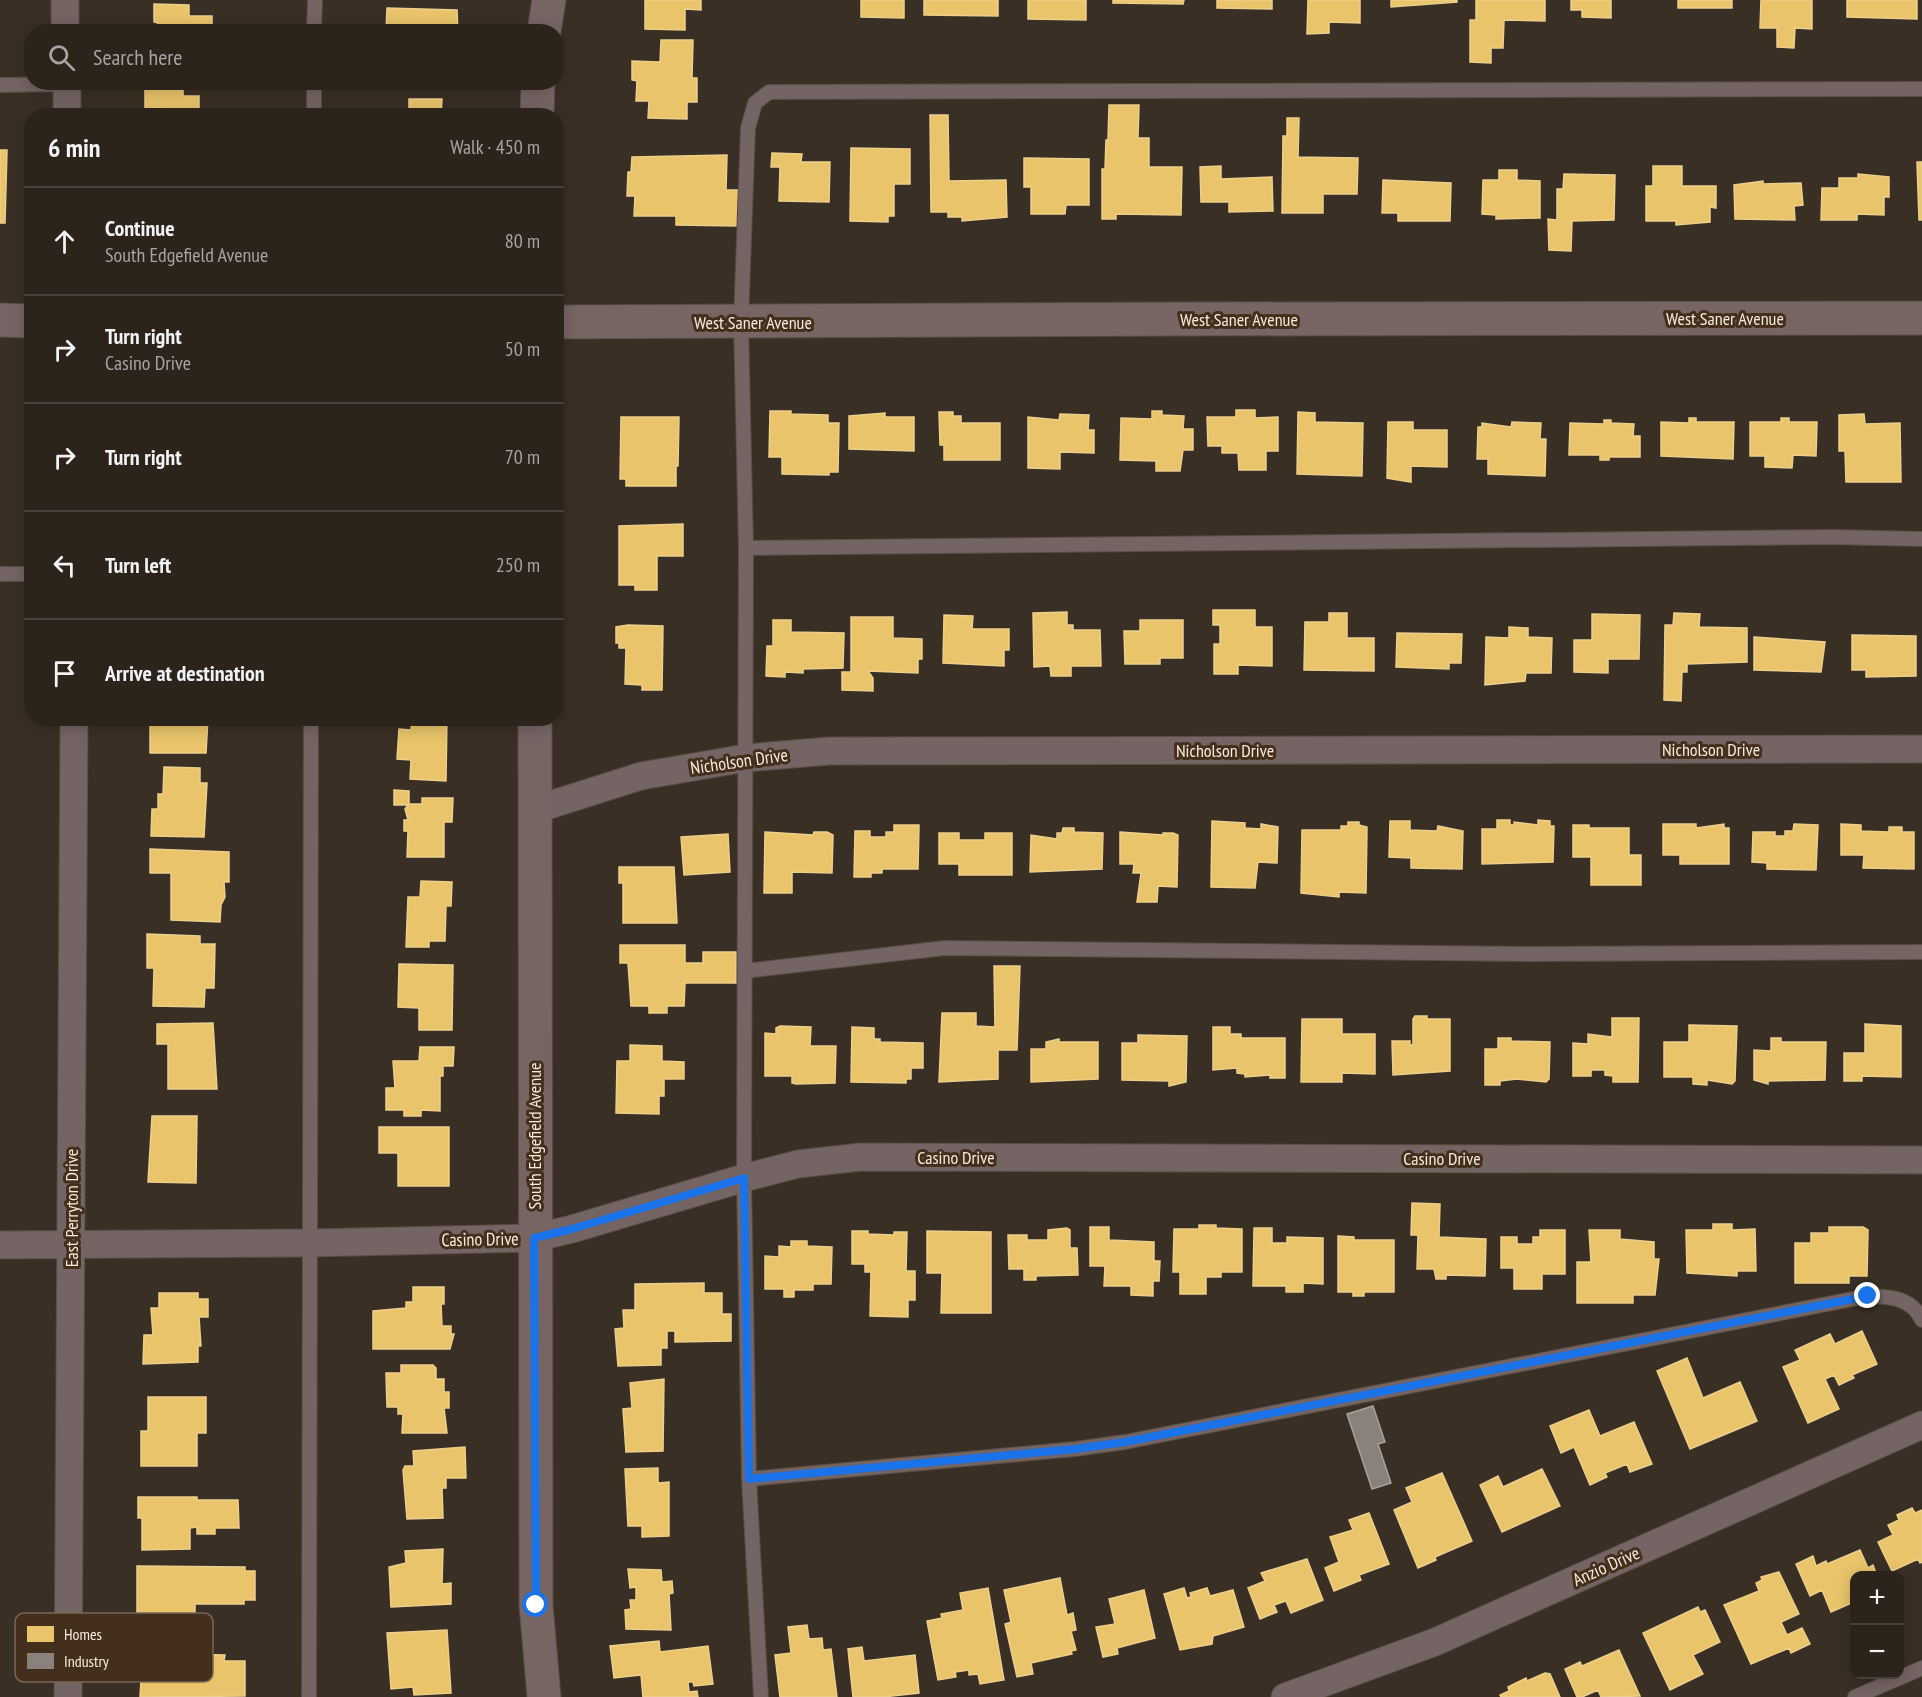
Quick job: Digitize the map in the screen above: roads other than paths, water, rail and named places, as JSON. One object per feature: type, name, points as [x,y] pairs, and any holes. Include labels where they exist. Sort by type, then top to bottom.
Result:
[{"type":"street","points":[[65,0],[65,24]]},
{"type":"street","points":[[545,24],[549,0]]},
{"type":"street","points":[[67,90],[67,108]]},
{"type":"street","points":[[537,108],[538,90]]},
{"type":"street","name":"West Saner Avenue","points":[[564,322],[1922,318]]},
{"type":"street","points":[[0,320],[24,321]]},
{"type":"street","name":"East Perryton Drive","points":[[69,1613],[74,726]]},
{"type":"street","name":"South Edgefield Avenue","points":[[535,726],[536,1605],[544,1697]]},
{"type":"street","name":"Nicholson Drive","points":[[534,810],[641,776],[746,758],[829,751],[1922,749]]},
{"type":"street","name":"Casino Drive","points":[[0,1245],[309,1243],[534,1238],[798,1164],[861,1157],[1922,1160]]},
{"type":"street","name":"Anzio Drive","points":[[1285,1697],[1435,1642],[1922,1425]]},
{"type":"street","name":"East Perryton Drive","points":[[68,1682],[68,1697]]},
{"type":"lane","points":[[314,24],[315,0]]},
{"type":"lane","points":[[0,85],[24,84]]},
{"type":"lane","points":[[761,1697],[749,1479],[744,1178],[746,548],[741,322],[748,128],[754,103],[769,92],[1922,89]]},
{"type":"lane","points":[[314,90],[314,108]]},
{"type":"lane","points":[[746,548],[1809,537],[1922,539]]},
{"type":"lane","points":[[0,574],[24,574]]},
{"type":"lane","points":[[309,1697],[311,726]]},
{"type":"lane","points":[[745,971],[945,948],[1522,954],[1922,952]]},
{"type":"lane","points":[[749,1479],[1075,1449],[1125,1442],[1868,1296],[1896,1297],[1917,1310],[1922,1320]]},
{"type":"lane","points":[[1855,1697],[1922,1668]]}]
